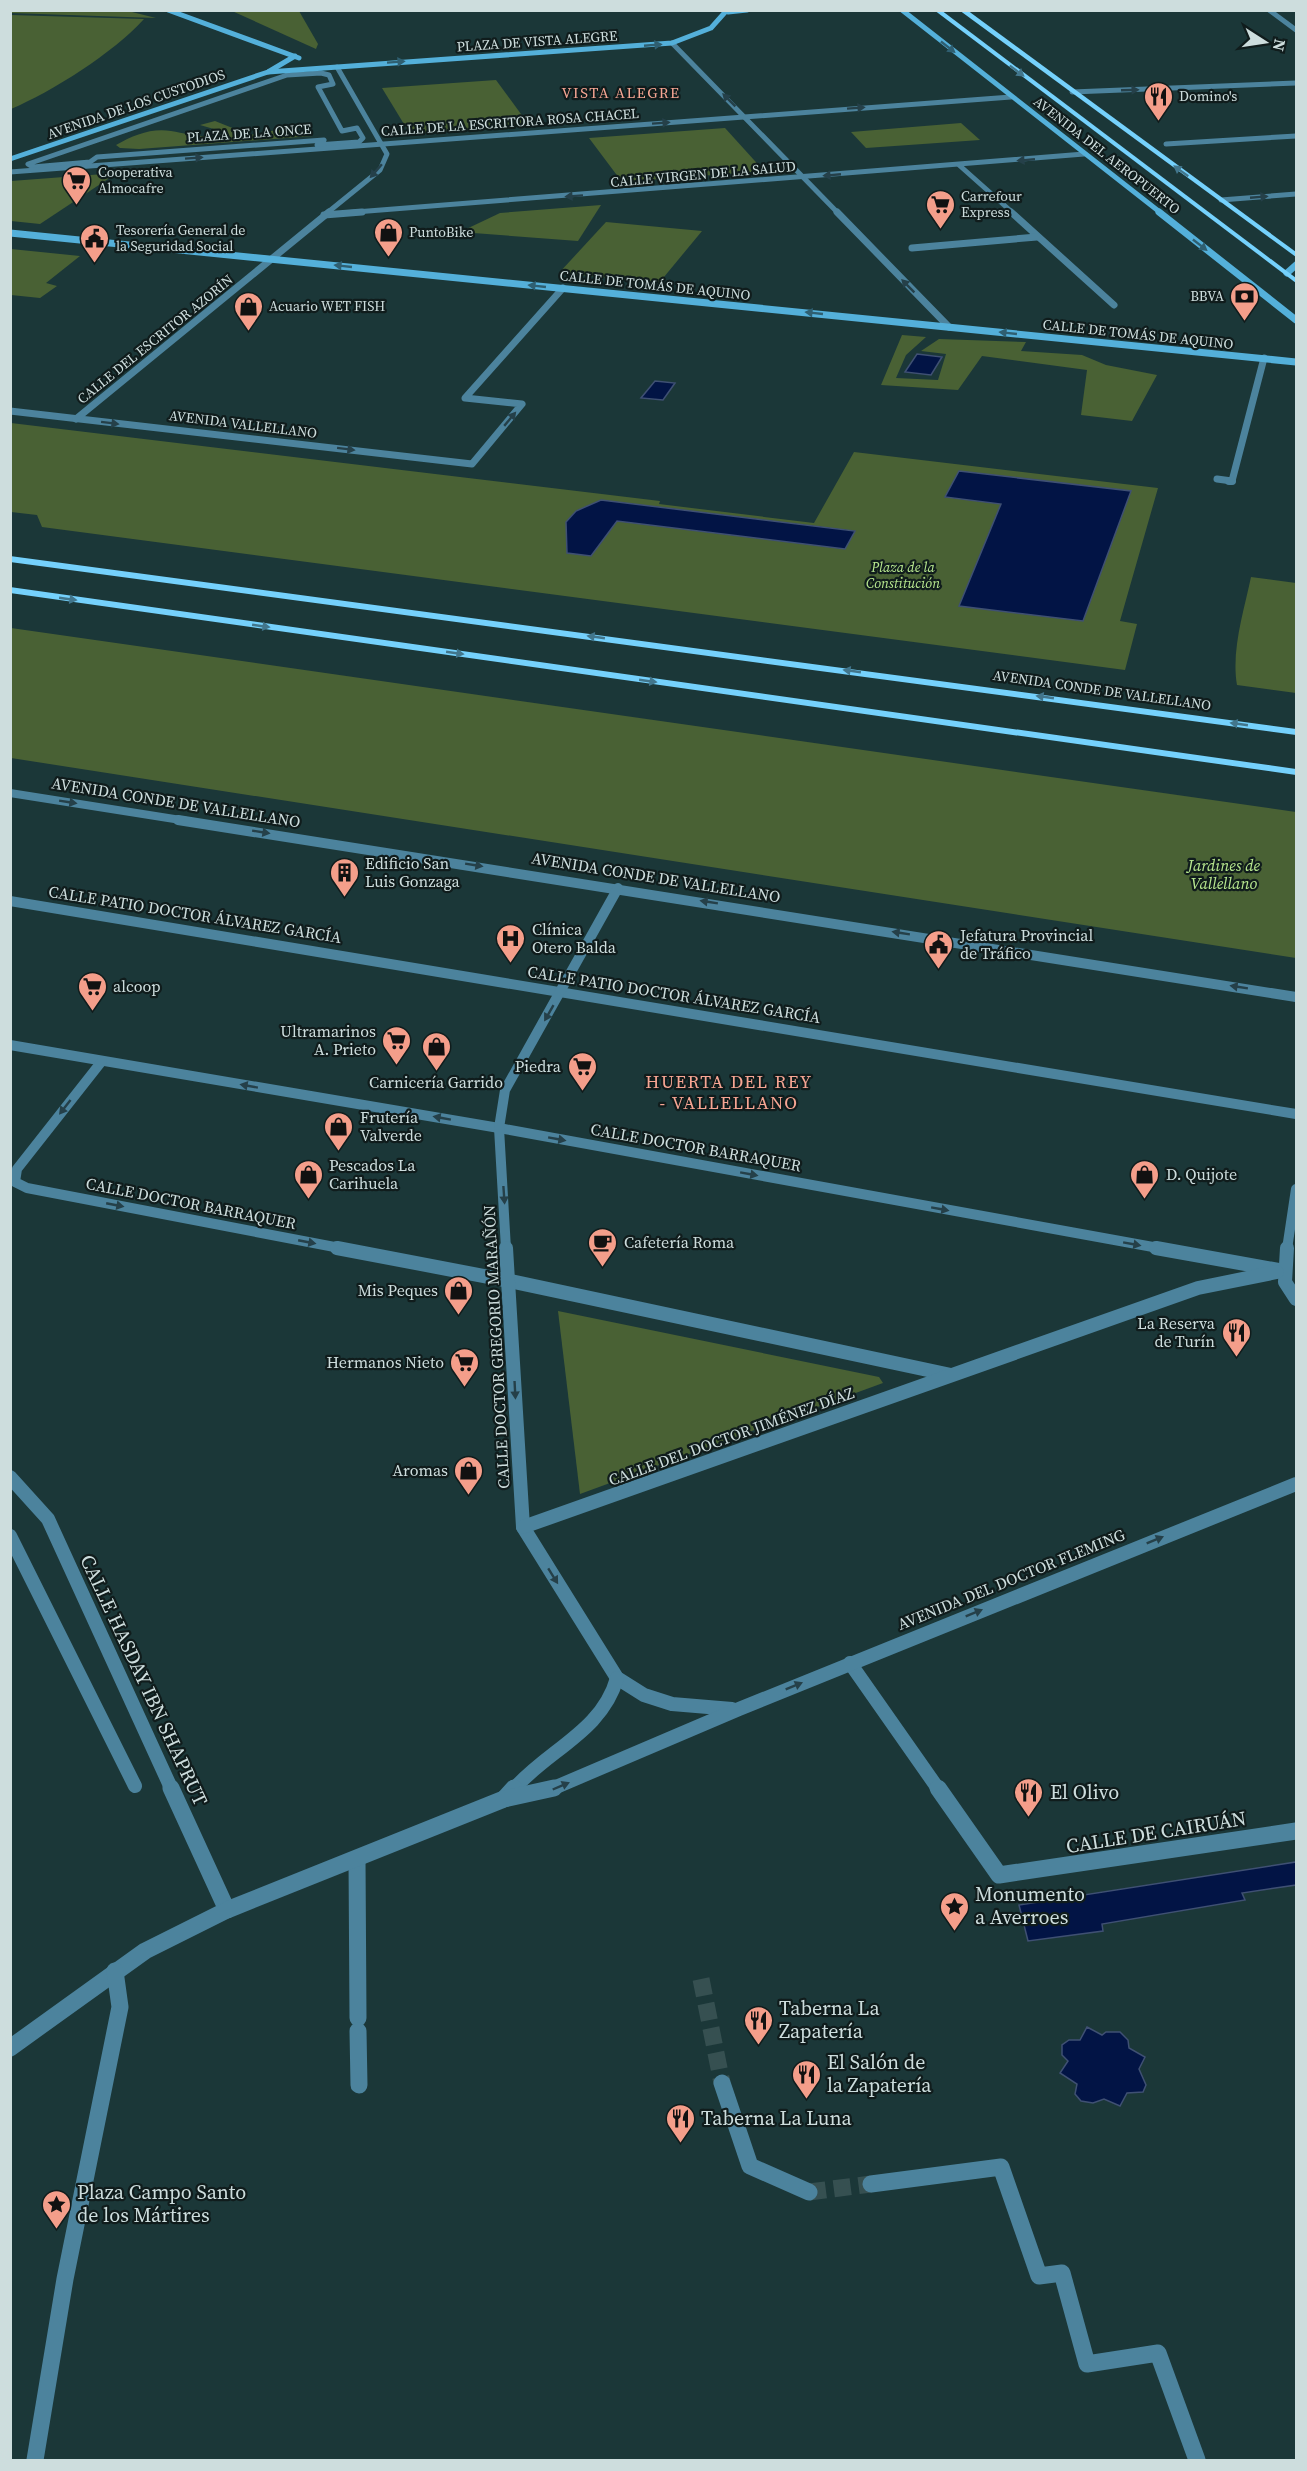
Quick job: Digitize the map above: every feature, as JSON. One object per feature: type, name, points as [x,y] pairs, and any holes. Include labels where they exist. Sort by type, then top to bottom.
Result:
[{"type":"main road","name":"AVENIDA DEL AEROPUERTO","points":[[937,10],[1296,281]]},
{"type":"main road","name":"AVENIDA DEL AEROPUERTO","points":[[962,10],[1296,255]]},
{"type":"main road","name":"AVENIDA CONDE DE VALLELLANO","points":[[10,559],[1296,732]]},
{"type":"main road","points":[[10,590],[1296,771]]},
{"type":"street","points":[[168,10],[295,56],[308,63],[337,66],[383,144]]},
{"type":"street","name":"PLAZA DE VISTA ALEGRE","points":[[337,66],[672,43],[706,31],[727,11],[747,10]]},
{"type":"street","name":"AVENIDA DEL AEROPUERTO","points":[[902,10],[1296,320]]},
{"type":"street","points":[[1269,10],[1296,30]]},
{"type":"street","points":[[672,43],[950,327]]},
{"type":"street","name":"AVENIDA DE LOS CUSTODIOS","points":[[10,159],[268,72],[295,56]]},
{"type":"street","name":"AVENIDA DE LOS CUSTODIOS","points":[[268,72],[337,66]]},
{"type":"street","name":"PLAZA DE LA ONCE","points":[[287,75],[329,75],[333,84],[318,87],[342,131],[357,128],[363,138],[340,144],[317,145],[324,140],[97,157],[90,162],[33,166],[27,164],[287,75]]},
{"type":"street","points":[[1072,92],[1296,83]]},
{"type":"street","name":"CALLE DE LA ESCRITORA ROSA CHACEL","points":[[10,172],[1011,97]]},
{"type":"street","points":[[1166,144],[1296,136]]},
{"type":"street","name":"CALLE DEL ESCRITOR AZORÍN","points":[[76,419],[380,170],[387,154],[383,144]]},
{"type":"street","name":"CALLE VIRGEN DE LA SALUD","points":[[324,215],[1084,154]]},
{"type":"street","points":[[959,165],[1114,305]]},
{"type":"street","points":[[1221,200],[1296,194]]},
{"type":"street","name":"CALLE DE TOMÁS DE AQUINO","points":[[10,233],[1296,362]]},
{"type":"street","points":[[912,248],[1038,237]]},
{"type":"street","points":[[1287,273],[1296,265]]},
{"type":"street","name":"AVENIDA VALLELLANO","points":[[10,411],[472,464],[522,404],[465,398],[563,288]]},
{"type":"street","points":[[1217,479],[1232,481],[1264,358]]},
{"type":"street","name":"AVENIDA CONDE DE VALLELLANO","points":[[10,793],[1296,997]]},
{"type":"street","name":"CALLE DOCTOR GREGORIO MARAÑÓN","points":[[618,888],[505,1090],[499,1128],[523,1527],[617,1678],[639,1694],[668,1704],[700,1709],[740,1708]]},
{"type":"street","name":"CALLE PATIO DOCTOR ÁLVAREZ GARCÍA","points":[[10,901],[1296,1114]]},
{"type":"street","name":"CALLE DOCTOR BARRAQUER","points":[[10,1045],[499,1128],[1284,1271]]},
{"type":"street","name":"CALLE DOCTOR BARRAQUER","points":[[102,1061],[17,1169],[15,1182],[27,1188],[510,1281]]},
{"type":"street","points":[[1296,1189],[1284,1271],[1285,1282],[1296,1299]]},
{"type":"street","name":"CALLE DEL DOCTOR JIMÉNEZ DÍAZ","points":[[523,1527],[1198,1287],[1284,1271]]},
{"type":"street","points":[[510,1281],[951,1375]]},
{"type":"street","name":"CALLE HASDAY IBN SHAPRUT","points":[[10,1477],[48,1519],[227,1910]]},
{"type":"street","name":"AVENIDA DEL DOCTOR FLEMING","points":[[504,1799],[552,1790],[740,1708],[1296,1484]]},
{"type":"street","points":[[10,1536],[135,1786]]},
{"type":"street","name":"CALLE DE CAIRUÁN","points":[[850,1663],[999,1875],[1022,1874],[1296,1831]]},
{"type":"street","points":[[10,2048],[145,1951],[227,1910],[504,1799],[535,1767],[591,1725],[615,1695],[617,1678]]},
{"type":"street","points":[[357,1858],[359,2085]]},
{"type":"street","points":[[35,2460],[64,2279],[120,2007],[115,1971]]},
{"type":"street","points":[[722,2083],[750,2166],[809,2192]]},
{"type":"street","points":[[871,2184],[1001,2167],[1039,2276],[1062,2273],[1087,2364],[1158,2353],[1197,2460]]},
{"type":"green space","points":[[11,10],[124,10],[156,18],[11,13]]},
{"type":"green space","points":[[232,11],[299,11],[318,44],[316,49]]},
{"type":"green space","points":[[11,15],[144,19],[116,45],[82,70],[11,109]]},
{"type":"green space","points":[[496,80],[529,125],[410,134],[382,88]]},
{"type":"green space","points":[[215,121],[250,135],[282,129],[313,136],[139,149],[120,148],[116,145],[150,131],[171,131],[202,136],[222,134],[224,132],[200,125]]},
{"type":"green space","points":[[961,123],[980,140],[866,148],[851,132]]},
{"type":"green space","points":[[725,128],[764,171],[622,182],[589,138]]},
{"type":"green space","points":[[117,173],[40,224],[11,221],[11,181]]},
{"type":"green space","points":[[601,205],[578,241],[460,232],[500,213]]},
{"type":"green space","points":[[606,222],[702,231],[659,283],[559,273]]},
{"type":"green space","points":[[11,249],[80,256],[46,283],[57,286],[40,298],[11,295]]},
{"type":"green space","points":[[902,335],[926,337],[906,355],[896,378],[938,380],[946,354],[921,351],[939,339],[1026,342],[1021,351],[1082,355],[1106,365],[1157,375],[1132,421],[1081,415],[1087,370],[982,356],[958,390],[881,385]]},
{"type":"green space","name":"Plaza de la Constitución","points":[[11,423],[660,501],[659,504],[814,523],[854,452],[1158,488],[1120,621],[1137,624],[1125,670],[42,527],[37,515],[11,512]],"holes":[[[1130,491],[1001,504],[945,497]],[[601,500],[855,531],[845,549],[617,521]]]},
{"type":"green space","points":[[1251,577],[1296,583],[1296,693],[1237,685],[1237,644]]},
{"type":"green space","name":"Jardines de Vallellano","points":[[11,628],[1296,812],[1296,958],[11,758]]},
{"type":"green space","points":[[558,1311],[879,1377],[883,1383],[580,1494]]},
{"type":"shaded area","points":[[917,354],[942,357],[931,375],[905,372]]},
{"type":"shaded area","points":[[655,381],[675,383],[663,400],[641,398]]},
{"type":"shaded area","points":[[959,471],[1131,491],[1083,621],[959,606],[1001,504],[945,497]]},
{"type":"shaded area","points":[[601,500],[855,531],[845,549],[617,521],[591,556],[567,553],[566,522],[576,511]]},
{"type":"shaded area","points":[[1296,1862],[1296,1885],[1242,1893],[1245,1900],[1102,1924],[1103,1931],[1028,1941],[1019,1905]]},
{"type":"shaded area","points":[[1087,2027],[1102,2035],[1106,2032],[1120,2032],[1128,2040],[1129,2048],[1145,2057],[1139,2069],[1146,2085],[1143,2092],[1127,2093],[1120,2106],[1104,2099],[1093,2103],[1081,2101],[1075,2094],[1077,2084],[1060,2073],[1068,2061],[1062,2055],[1062,2045],[1069,2040],[1080,2040]]},
{"type":"tunnel","points":[[701,1979],[722,2083]]},
{"type":"tunnel","points":[[809,2192],[871,2184]]},
{"type":"place","name":"Domino's","points":[[1158,122]]},
{"type":"place","name":"Cooperativa Almocafre","points":[[77,206]]},
{"type":"place","name":"Carrefour Express","points":[[940,230]]},
{"type":"place","name":"PuntoBike","points":[[388,258]]},
{"type":"place","name":"Tesorería General de la Seguridad Social","points":[[95,264]]},
{"type":"place","name":"BBVA","points":[[1245,322]]},
{"type":"place","name":"Acuario WET FISH","points":[[248,332]]},
{"type":"place","name":"Edificio San Luis Gonzaga","points":[[344,898]]},
{"type":"place","name":"Clínica Otero Balda","points":[[511,964]]},
{"type":"place","name":"Jefatura Provincial de Tráfico","points":[[939,970]]},
{"type":"place","name":"alcoop","points":[[92,1012]]},
{"type":"place","name":"Ultramarinos A. Prieto","points":[[397,1066]]},
{"type":"place","name":"Carnicería Garrido","points":[[436,1072]]},
{"type":"place","name":"Piedra","points":[[582,1092]]},
{"type":"place","name":"Frutería Valverde","points":[[339,1152]]},
{"type":"place","name":"Pescados La Carihuela","points":[[308,1200]]},
{"type":"place","name":"D. Quijote","points":[[1145,1200]]},
{"type":"place","name":"Cafetería Roma","points":[[603,1268]]},
{"type":"place","name":"Mis Peques","points":[[459,1316]]},
{"type":"place","name":"La Reserva de Turín","points":[[1236,1358]]},
{"type":"place","name":"Hermanos Nieto","points":[[465,1388]]},
{"type":"place","name":"Aromas","points":[[469,1496]]},
{"type":"place","name":"El Olivo","points":[[1029,1818]]},
{"type":"place","name":"Monumento a Averroes","points":[[954,1932]]},
{"type":"place","name":"Taberna La Zapatería","points":[[758,2046]]},
{"type":"place","name":"El Salón de la Zapatería","points":[[806,2100]]},
{"type":"place","name":"Taberna La Luna","points":[[680,2144]]},
{"type":"place","name":"Plaza Campo Santo de los Mártires","points":[[56,2230]]},
{"type":"district","name":"VISTA ALEGRE","points":[[621,92]]},
{"type":"district","name":"HUERTA DEL REY - VALLELLANO","points":[[729,1091]]}]
